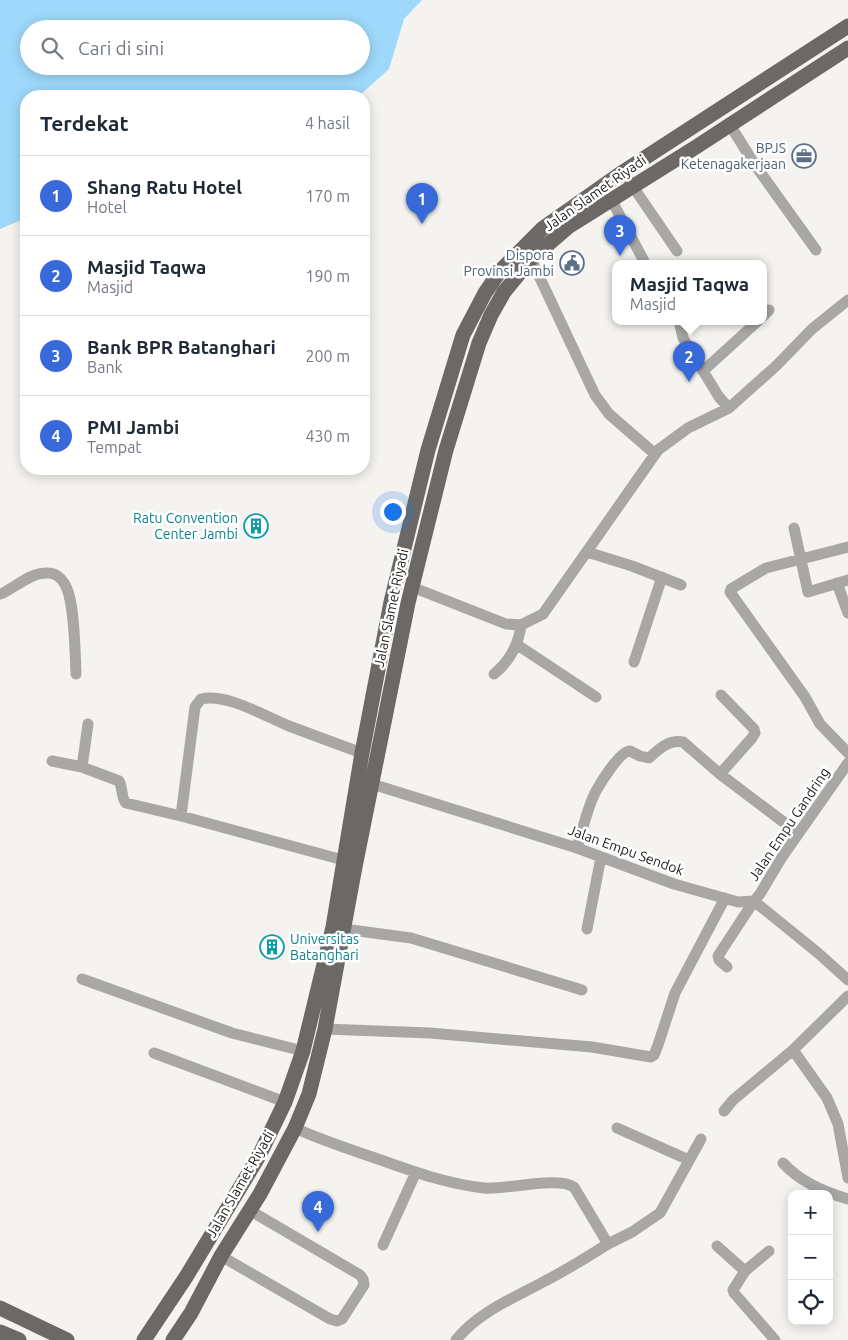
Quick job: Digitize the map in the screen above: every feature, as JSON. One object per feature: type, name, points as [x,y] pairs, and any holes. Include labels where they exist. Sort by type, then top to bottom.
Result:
[{"type":"main road","name":"Jalan Slamet Riyadi","points":[[144,1340],[186,1277],[259,1156],[285,1102],[303,1051],[333,927],[362,753],[391,602],[428,450],[463,335],[500,271],[542,229],[622,172],[848,26]]},
{"type":"main road","name":"Jalan Slamet Riyadi","points":[[173,1340],[191,1313],[221,1256],[251,1211],[295,1128],[309,1094],[325,1029],[408,603],[446,450],[479,343],[491,315],[504,292],[531,259],[568,227],[848,48]]},
{"type":"main road","points":[[391,602],[408,603]]},
{"type":"main road","points":[[259,1156],[274,1168]]},
{"type":"main road","points":[[0,1308],[67,1340]]},
{"type":"main road","points":[[0,1332],[19,1340]]},
{"type":"street","points":[[730,125],[755,165],[816,250]]},
{"type":"street","points":[[622,172],[678,252]]},
{"type":"street","points":[[611,198],[643,260]]},
{"type":"street","points":[[531,259],[595,395],[609,414],[655,454]]},
{"type":"street","points":[[412,587],[506,624],[521,625],[543,614],[658,450],[688,428],[729,408],[776,366],[812,329],[848,300]]},
{"type":"street","points":[[680,325],[683,338],[719,397],[729,408]]},
{"type":"street","points":[[703,371],[754,325]]},
{"type":"street","points":[[794,528],[808,592],[843,582],[848,613]]},
{"type":"street","points":[[848,547],[766,568],[730,592],[805,697],[820,724],[848,753]]},
{"type":"street","points":[[588,552],[682,585]]},
{"type":"street","points":[[1,590],[42,574],[55,574],[64,583],[70,600],[76,674]]},
{"type":"street","points":[[634,662],[662,578]]},
{"type":"street","points":[[494,674],[504,666],[520,637],[521,625]]},
{"type":"street","points":[[516,644],[596,696]]},
{"type":"street","points":[[720,774],[755,733],[754,729],[721,695]]},
{"type":"street","points":[[181,816],[196,708],[201,699],[210,697],[255,710],[283,724],[362,753]]},
{"type":"street","points":[[82,767],[88,724]]},
{"type":"street","points":[[577,848],[596,792],[611,768],[625,752],[630,751],[649,758],[660,748],[673,742],[683,742],[720,774],[798,833]]},
{"type":"street","points":[[52,761],[82,767],[119,782],[126,804],[181,816],[343,860]]},
{"type":"street","name":"Jalan Empu Gandring","points":[[727,967],[719,960],[718,956],[798,833],[848,763]]},
{"type":"street","name":"Jalan Empu Sendok","points":[[372,784],[577,848],[674,884],[738,902],[754,901]]},
{"type":"street","points":[[587,929],[601,857]]},
{"type":"street","points":[[325,1029],[430,1034],[592,1047],[651,1057],[654,1055],[658,1045],[675,993],[725,898]]},
{"type":"street","points":[[754,901],[848,980]]},
{"type":"street","points":[[344,928],[411,938],[582,990]]},
{"type":"street","points":[[82,979],[232,1033],[303,1051]]},
{"type":"street","points":[[724,1111],[733,1100],[792,1050],[848,996]]},
{"type":"street","points":[[792,1050],[827,1098],[838,1124],[848,1178]]},
{"type":"street","points":[[154,1053],[285,1102]]},
{"type":"street","points":[[295,1128],[319,1139],[416,1172],[465,1186],[493,1189],[555,1182],[569,1184],[574,1187],[608,1244]]},
{"type":"street","points":[[617,1128],[689,1160]]},
{"type":"street","points":[[456,1340],[463,1330],[480,1316],[556,1276],[657,1216],[701,1139]]},
{"type":"street","points":[[783,1163],[790,1171],[817,1188],[848,1199]]},
{"type":"street","points":[[384,1245],[416,1172]]},
{"type":"street","points":[[221,1256],[337,1321],[342,1319],[364,1285],[360,1275],[251,1211]]},
{"type":"street","points":[[717,1246],[745,1271]]},
{"type":"street","points":[[769,1251],[745,1271],[734,1288],[734,1293],[775,1340]]},
{"type":"water","points":[[0,0],[422,0],[404,19],[389,69],[366,90],[20,90],[20,221],[0,229]]},
{"type":"place","name":"BPJS Ketenagakerjaan","points":[[804,156]]},
{"type":"place","name":"Shang Ratu Hotel","points":[[422,224]]},
{"type":"place","name":"Bank BPR Batanghari","points":[[620,256]]},
{"type":"place","name":"Dispora Provinsi Jambi","points":[[572,263]]},
{"type":"place","name":"Masjid Taqwa","points":[[689,382]]},
{"type":"place","name":"Ratu Convention Center Jambi","points":[[256,526]]},
{"type":"place","name":"Universitas Batanghari","points":[[272,947]]},
{"type":"place","name":"PMI Jambi","points":[[318,1232]]}]
